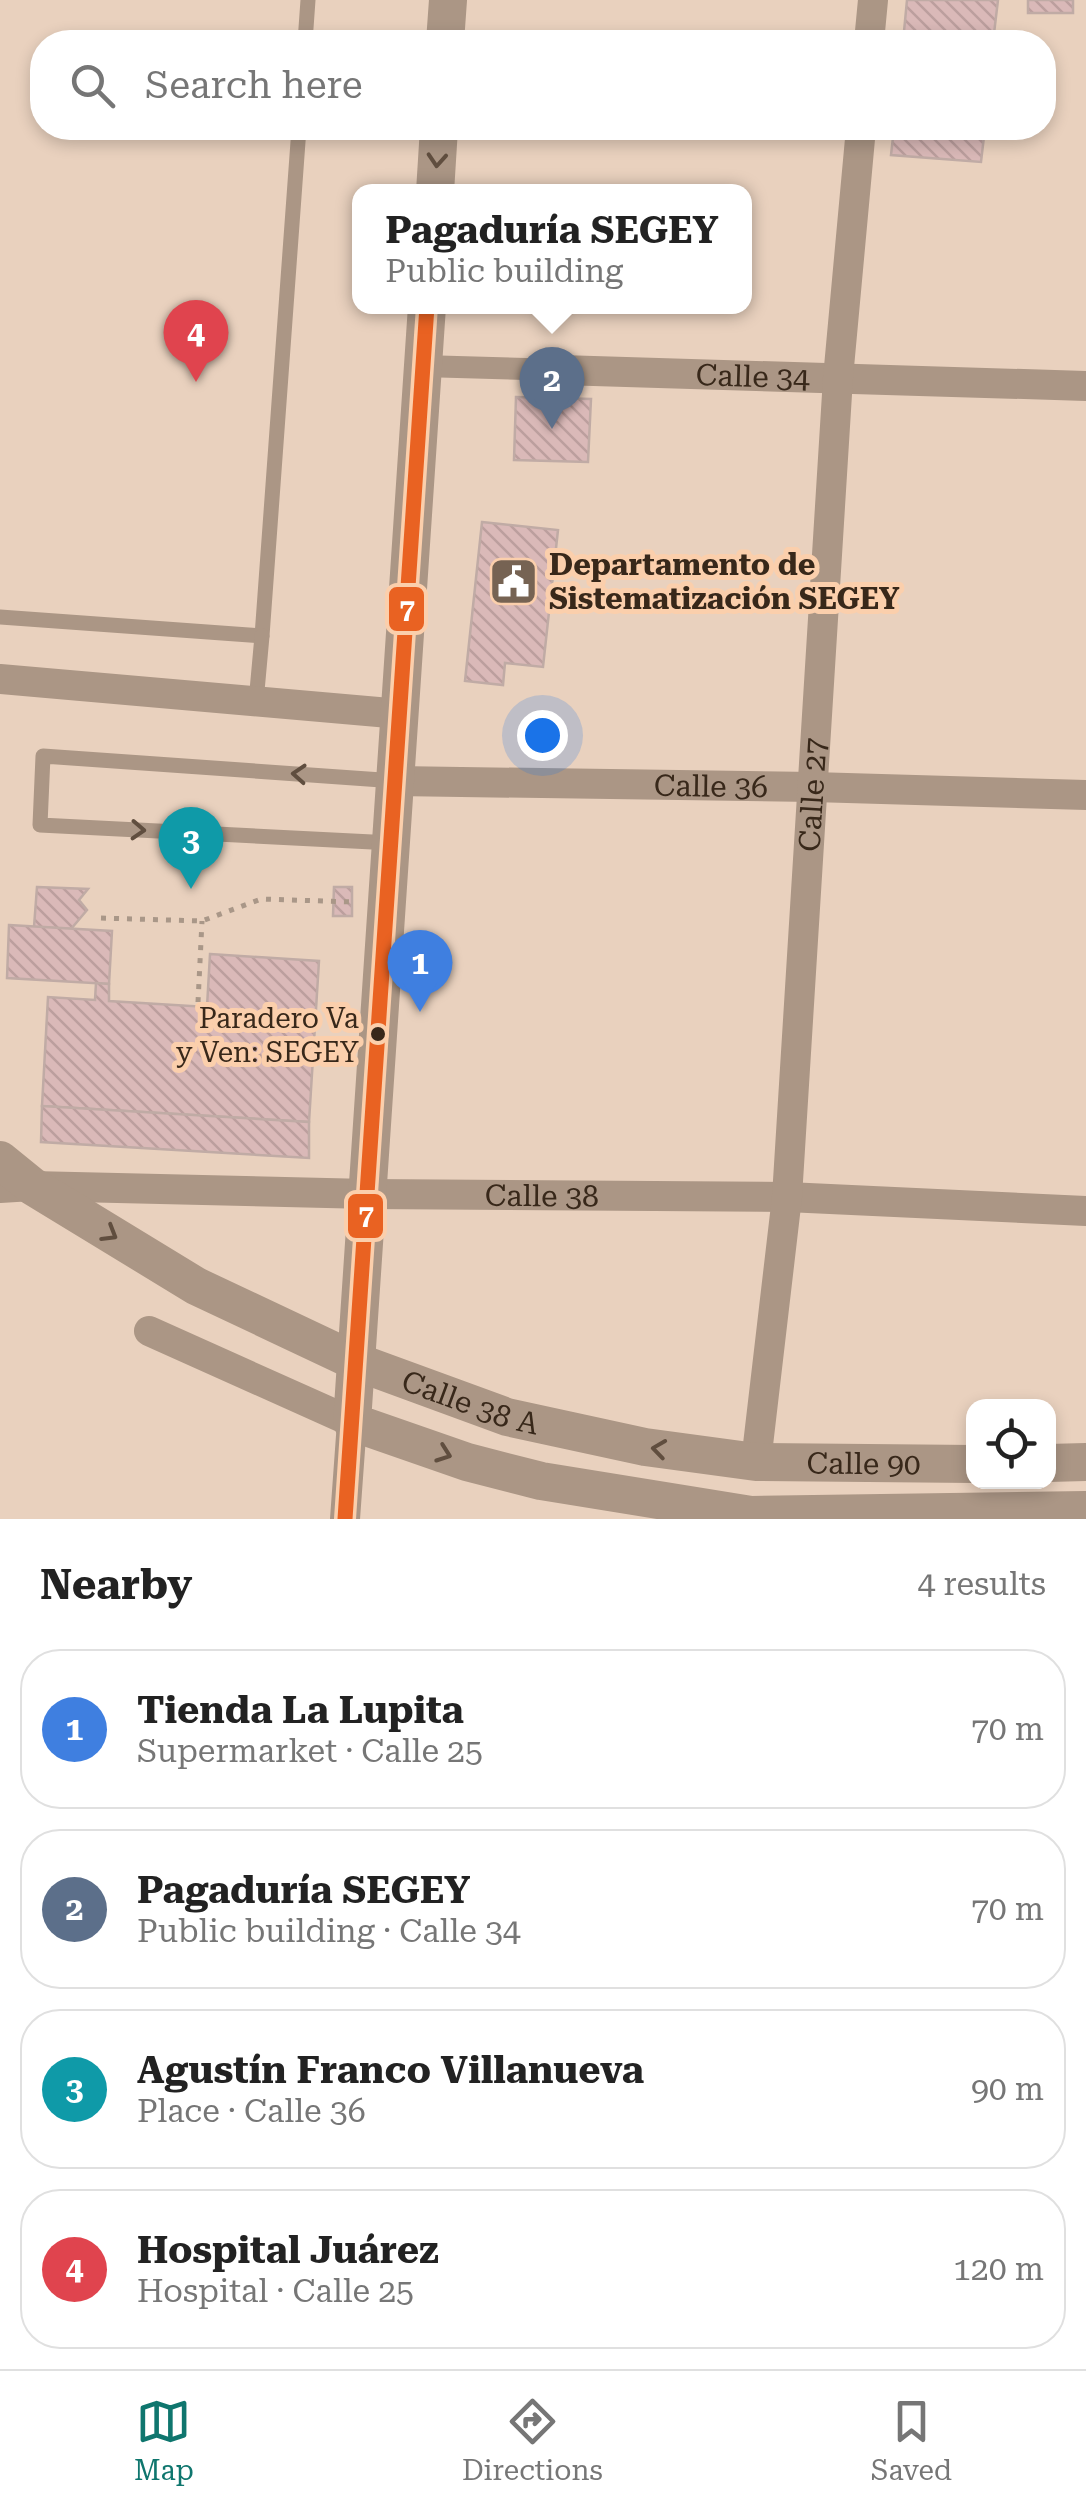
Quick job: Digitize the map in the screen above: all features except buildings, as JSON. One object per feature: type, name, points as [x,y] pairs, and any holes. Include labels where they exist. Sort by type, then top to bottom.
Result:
[{"type":"street","points":[[446,30],[448,0]]},
{"type":"street","points":[[870,30],[872,0]]},
{"type":"street","points":[[435,184],[438,140]]},
{"type":"street","name":"Calle 27","points":[[756,1462],[786,1197],[838,378],[860,140]]},
{"type":"street","points":[[346,1519],[425,314]]},
{"type":"street","name":"Calle 34","points":[[422,366],[1086,386]]},
{"type":"street","points":[[0,678],[401,714]]},
{"type":"street","name":"Calle 36","points":[[396,781],[813,787],[1086,796]]},
{"type":"street","name":"Calle 38 A","points":[[0,1160],[16,1187],[196,1286],[356,1362],[507,1417],[645,1447],[756,1462]]},
{"type":"street","name":"Calle 38","points":[[16,1187],[786,1197],[1086,1211]]},
{"type":"street","points":[[149,1331],[352,1422]]},
{"type":"street","name":"Calle 38 A","points":[[352,1422],[467,1462],[541,1481],[751,1517]]},
{"type":"street","name":"Calle 90","points":[[756,1462],[966,1464]]},
{"type":"street","points":[[1056,1462],[1086,1462]]},
{"type":"street","name":"Calle 90","points":[[751,1517],[1086,1510]]},
{"type":"lane","points":[[306,30],[308,0]]},
{"type":"lane","points":[[256,702],[298,140]]},
{"type":"lane","points":[[0,617],[262,636]]},
{"type":"lane","points":[[392,843],[40,825],[43,756],[396,781]]},
{"type":"path","points":[[101,918],[202,921],[261,899],[353,902]]},
{"type":"path","points":[[198,1002],[202,921]]},
{"type":"transit line","name":"7","points":[[345,1519],[426,314]]},
{"type":"place","name":"Hospital Juárez","points":[[196,382]]},
{"type":"place","name":"Pagaduría SEGEY","points":[[552,429]]},
{"type":"place","name":"Departamento de Sistematización SEGEY","points":[[514,581]]},
{"type":"place","name":"Agustín Franco Villanueva","points":[[191,889]]},
{"type":"place","name":"Tienda La Lupita","points":[[420,1012]]},
{"type":"place","name":"Paradero Va y Ven: SEGEY","points":[[378,1034]]}]
